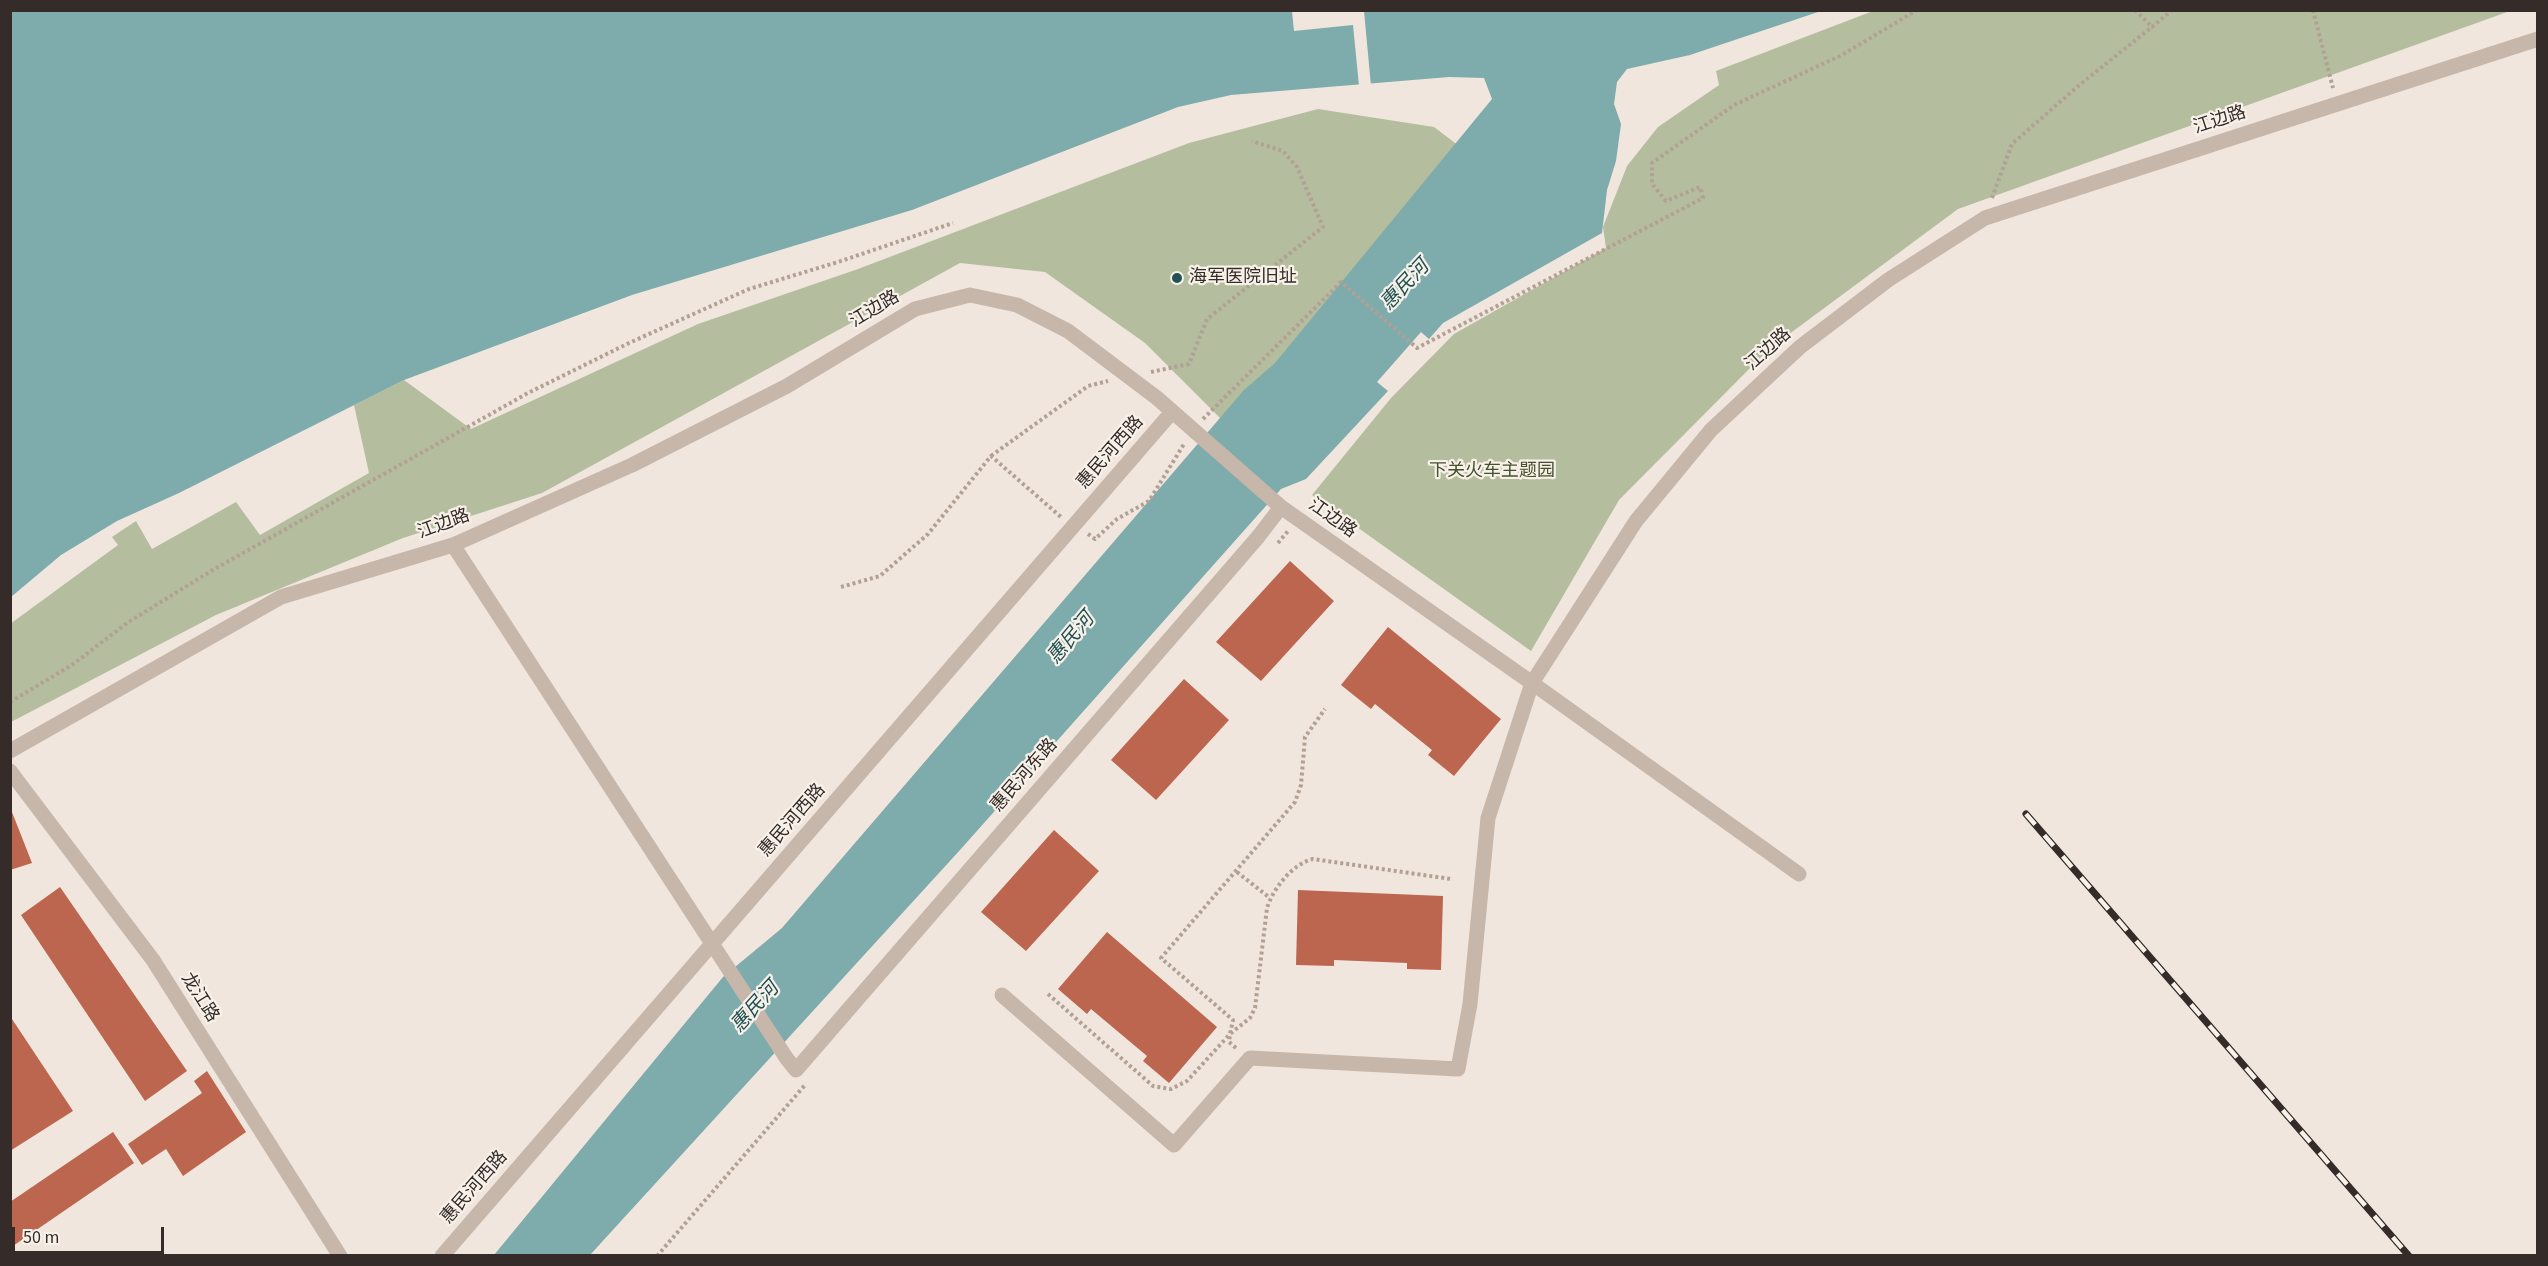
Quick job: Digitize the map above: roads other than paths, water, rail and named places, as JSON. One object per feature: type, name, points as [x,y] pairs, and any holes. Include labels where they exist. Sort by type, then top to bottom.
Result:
[{"type":"street","name":"江边路","points":[[10,751],[281,597],[453,545],[632,465],[787,386],[915,309],[970,296],[1017,305],[1068,331],[1193,429],[1281,507],[1532,683],[1636,521],[1711,430],[1800,347],[1888,280],[1985,218],[2538,39]]},
{"type":"street","name":"惠民河西路","points":[[442,1256],[715,949],[1172,412]]},
{"type":"street","name":"惠民河东路","points":[[715,949],[792,1064],[1258,537],[1281,507]]},
{"type":"street","points":[[453,545],[715,949]]},
{"type":"street","points":[[1002,995],[1173,1145],[1250,1058],[1458,1069],[1470,1004],[1488,818],[1532,683],[1799,874]]},
{"type":"street","name":"龙江路","points":[[10,771],[153,960],[340,1256]]},
{"type":"water","name":"惠民河","points":[[11,11],[1821,11],[1690,55],[1627,69],[1617,82],[1614,104],[1621,124],[1616,161],[1607,190],[1602,233],[1443,323],[1429,339],[1421,332],[1377,382],[1388,391],[1306,479],[1281,489],[960,850],[590,1255],[494,1255],[723,977],[782,928],[1244,390],[1275,363],[1492,99],[1484,78],[1449,77],[1231,95],[1178,107],[912,210],[632,295],[404,380],[179,493],[117,521],[61,555],[11,597]]},
{"type":"railway","points":[[2026,814],[2409,1256]]},
{"type":"place","name":"海军医院旧址","points":[[1177,278]]},
{"type":"park label","name":"下关火车主题园","points":[[1492,472]]}]
